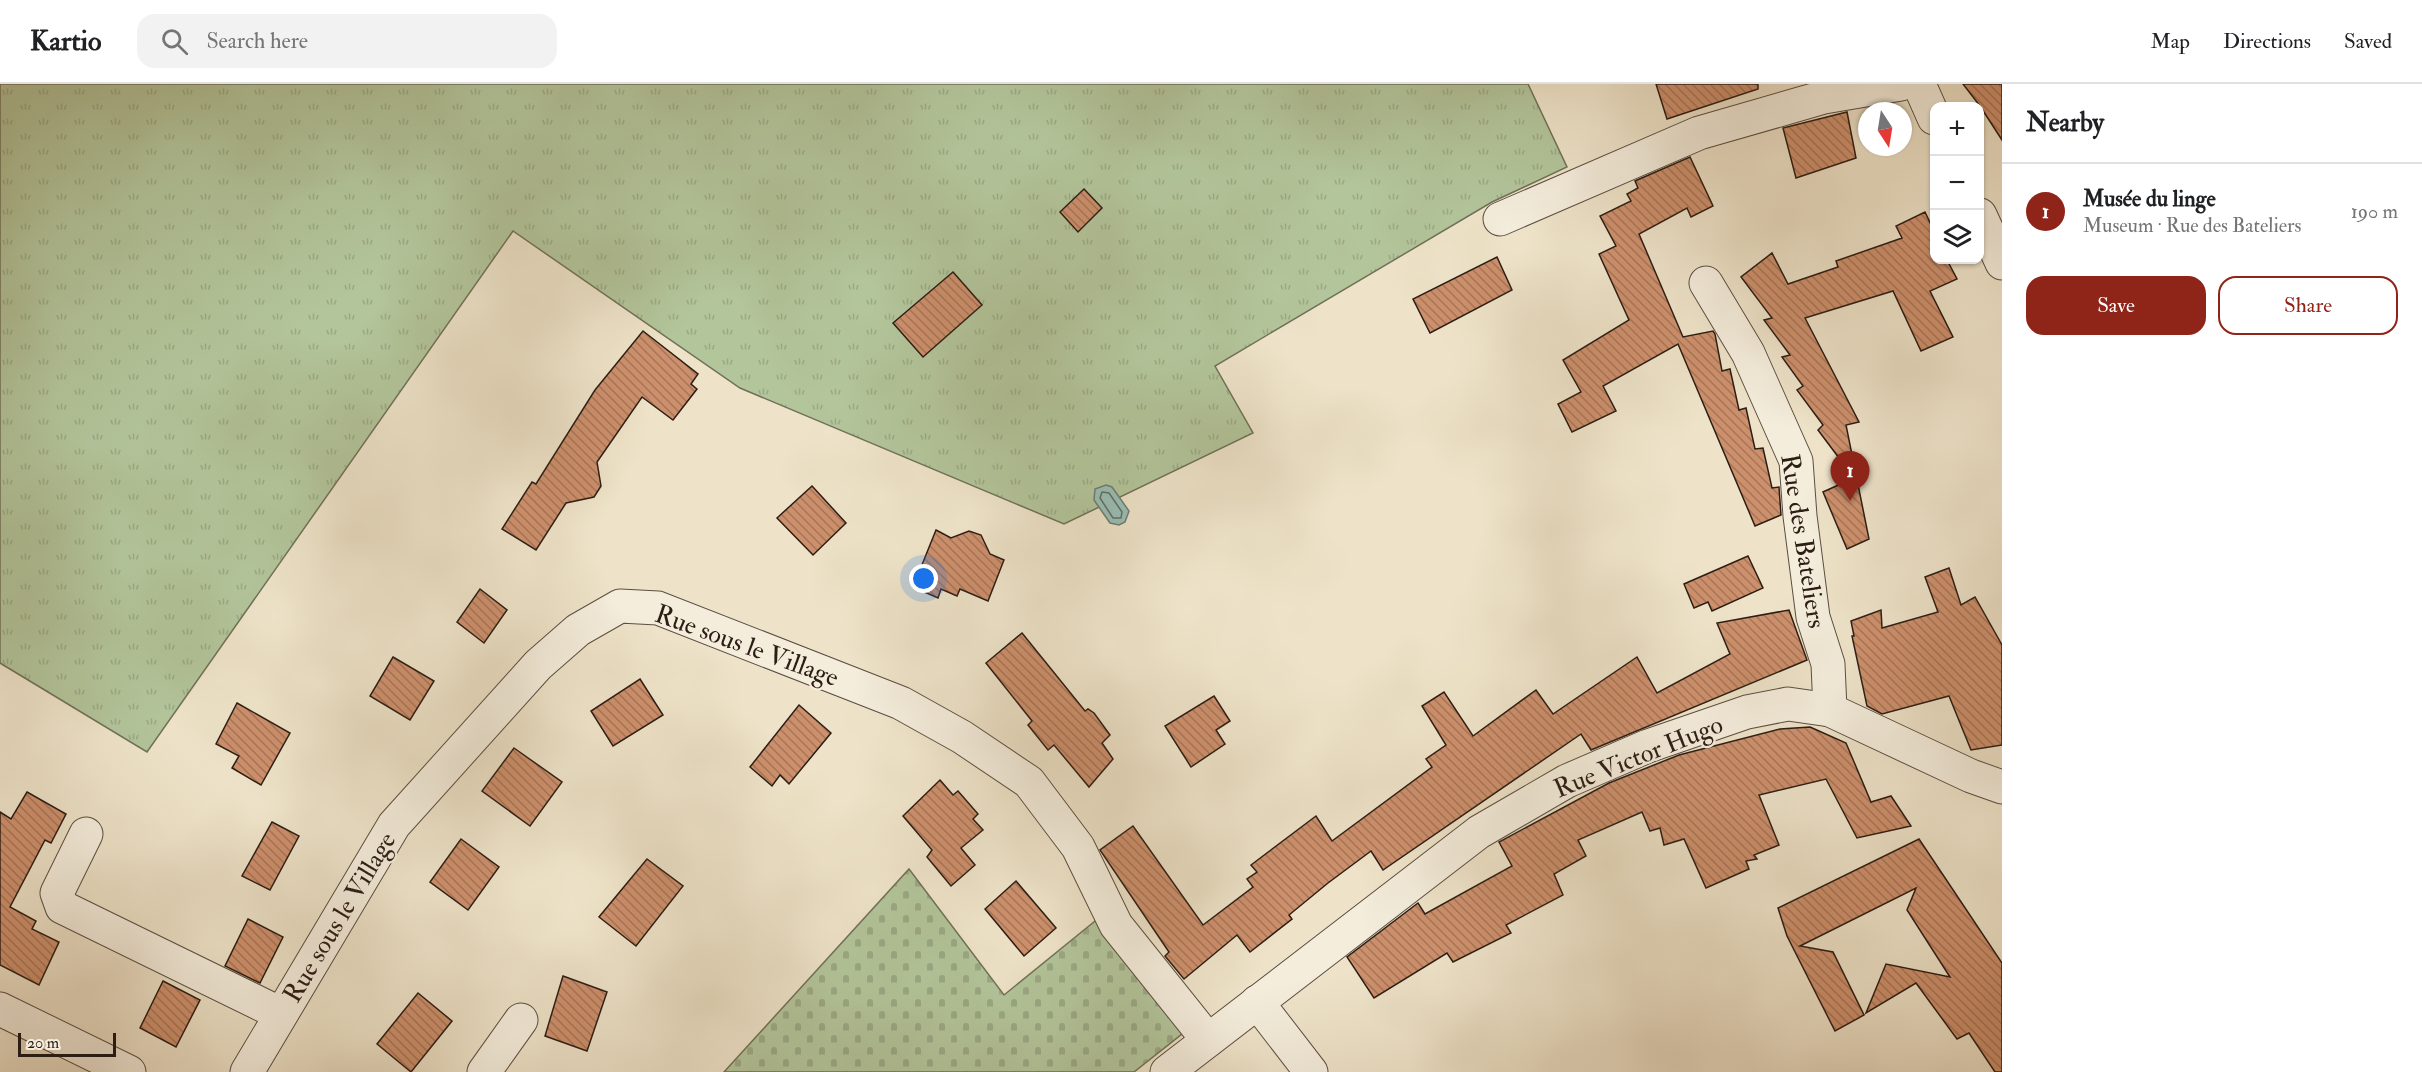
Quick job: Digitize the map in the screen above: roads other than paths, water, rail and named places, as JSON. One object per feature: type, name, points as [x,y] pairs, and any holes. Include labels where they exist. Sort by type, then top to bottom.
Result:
[{"type":"street","points":[[1500,219],[1699,133],[1824,97],[1901,84]]},
{"type":"street","points":[[1918,84],[1930,108]]},
{"type":"street","points":[[1984,223],[2002,263]]},
{"type":"street","name":"Rue des Bateliers","points":[[1706,283],[1748,353],[1796,461],[1800,516],[1813,617],[1828,664],[1830,710]]},
{"type":"street","name":"Rue sous le Village","points":[[247,1072],[394,825],[538,665],[578,630],[620,606],[658,608],[901,703],[962,736],[1029,782],[1078,847],[1116,925],[1208,1040]]},
{"type":"street","name":"Rue Victor Hugo","points":[[1167,1072],[1479,832],[1567,781],[1648,746],[1747,712],[1788,704],[1830,710],[1971,776],[2002,787]]},
{"type":"street","points":[[86,834],[57,893],[62,907],[281,1014]]},
{"type":"street","points":[[1257,1002],[1311,1072]]},
{"type":"street","points":[[0,1009],[129,1072]]},
{"type":"street","points":[[484,1072],[521,1020]]},
{"type":"water","points":[[1106,485],[1112,487],[1129,511],[1125,522],[1119,525],[1110,523],[1094,500],[1095,489]]},
{"type":"place","name":"Musée du linge","points":[[1850,501]]}]
